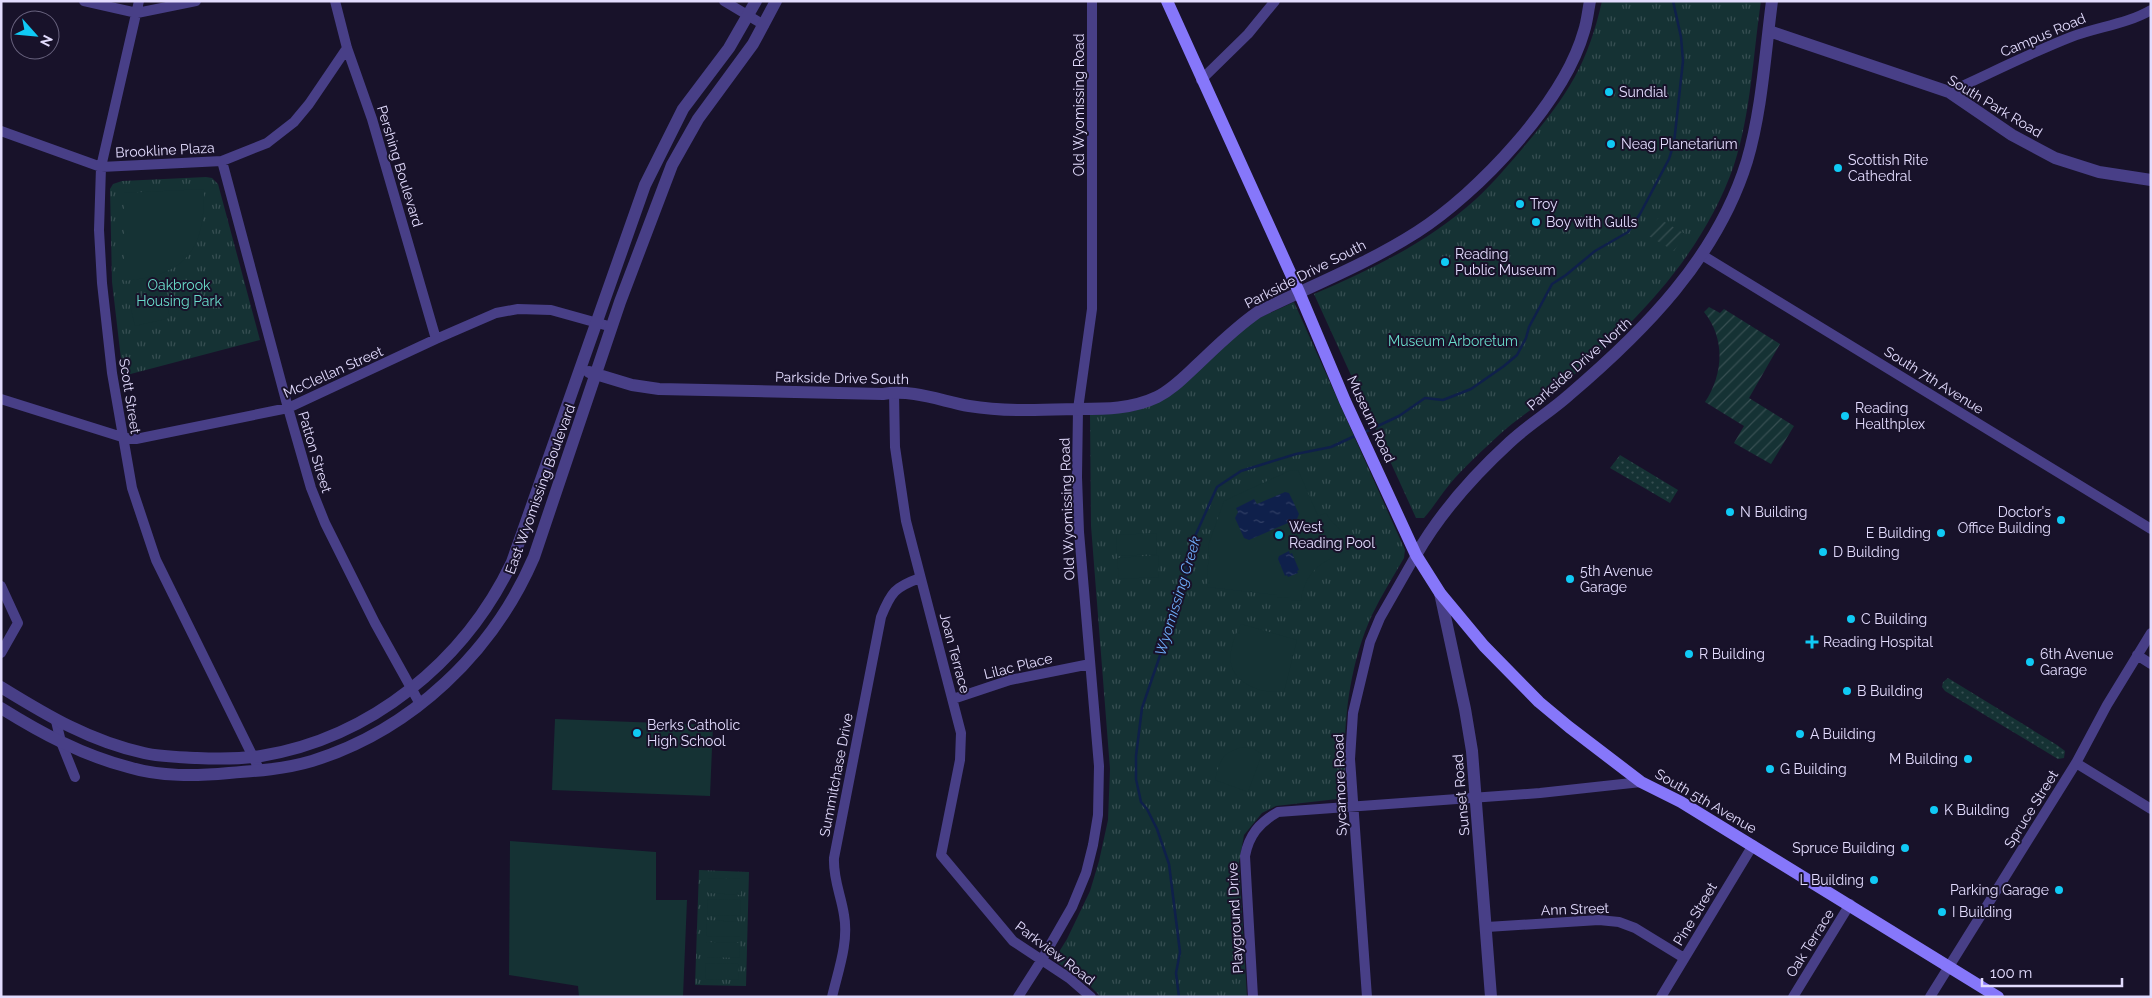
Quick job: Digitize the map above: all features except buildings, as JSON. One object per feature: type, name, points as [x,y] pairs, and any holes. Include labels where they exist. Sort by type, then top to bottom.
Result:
[{"type":"main road","name":"Museum Road","points":[[1167,1],[1416,555],[1440,593],[1484,646],[1540,702],[1569,727],[1641,782]]},
{"type":"main road","name":"South 5th Avenue","points":[[1641,782],[1682,802],[1998,997]]},
{"type":"street","points":[[84,1],[136,13],[196,1]]},
{"type":"street","name":"Scott Street","points":[[139,1],[101,167],[99,194],[102,283],[108,345],[122,438],[134,495],[156,560],[260,772]]},
{"type":"street","name":"Pershing Boulevard","points":[[334,1],[347,48],[372,119],[436,338]]},
{"type":"street","points":[[724,1],[764,25]]},
{"type":"street","name":"East Wyomissing Boulevard","points":[[1,686],[56,721],[112,744],[145,754],[203,758],[254,757],[282,751],[342,730],[373,714],[411,689],[455,648],[497,591],[522,537],[642,194],[657,158],[683,109],[722,58],[749,16],[756,1]]},
{"type":"street","name":"East Wyomissing Boulevard","points":[[1,708],[61,742],[113,763],[146,771],[195,776],[260,772],[311,761],[379,732],[420,704],[465,664],[490,635],[513,600],[534,557],[612,326],[672,166],[698,119],[744,60],[776,1]]},
{"type":"street","name":"Old Wyomissing Road","points":[[1018,997],[1066,920],[1079,890],[1096,830],[1100,787],[1079,532],[1078,409],[1092,309],[1092,1]]},
{"type":"street","points":[[1202,80],[1248,34],[1275,1]]},
{"type":"street","name":"Parkside Drive South","points":[[580,370],[632,385],[659,389],[884,394],[894,392],[929,396],[981,407],[1049,410],[1107,409],[1134,405],[1156,397],[1180,382],[1239,326],[1258,312],[1392,247],[1449,209],[1508,151],[1554,93],[1569,67],[1584,32],[1590,1]]},
{"type":"street","name":"Parkside Drive North","points":[[1416,555],[1424,540],[1457,496],[1510,442],[1597,372],[1645,325],[1702,255],[1730,205],[1747,161],[1756,124],[1772,1]]},
{"type":"street","name":"Campus Road","points":[[1949,92],[2093,28],[2131,19],[2151,10]]},
{"type":"street","name":"South Park Road","points":[[1769,31],[1949,92],[2012,135],[2055,158],[2100,172],[2151,180]]},
{"type":"street","name":"Brookline Plaza","points":[[1,132],[101,167],[222,161],[267,143],[291,125],[309,104],[347,48]]},
{"type":"street","name":"Patton Street","points":[[222,161],[299,451],[319,510],[393,657],[420,704]]},
{"type":"street","name":"South 7th Avenue","points":[[1702,255],[2151,529]]},
{"type":"street","name":"McClellan Street","points":[[1,399],[122,438],[136,439],[288,408],[436,338],[496,313],[518,309],[551,310],[612,326]]},
{"type":"street","name":"Joan Terrace","points":[[894,392],[899,480],[906,521],[960,723],[961,752],[941,855],[984,907]]},
{"type":"street","name":"Sycamore Road","points":[[1367,997],[1350,759],[1351,735],[1359,685],[1370,642],[1380,618],[1416,555]]},
{"type":"street","name":"Summitchase Drive","points":[[832,997],[845,928],[844,914],[834,877],[834,858],[881,617],[889,596],[900,586],[920,578]]},
{"type":"street","points":[[1,586],[18,623],[1,653]]},
{"type":"street","points":[[497,591],[513,600]]},
{"type":"street","name":"Sunset Road","points":[[1440,593],[1472,751],[1491,997]]},
{"type":"street","name":"Spruce Street","points":[[1930,997],[1948,965],[2076,764],[2151,633]]},
{"type":"street","points":[[2137,655],[2151,664]]},
{"type":"street","name":"Lilac Place","points":[[953,699],[1010,680],[1090,664]]},
{"type":"street","points":[[56,721],[61,742],[75,776]]},
{"type":"street","points":[[2076,764],[2151,809]]},
{"type":"street","name":"South 5th Avenue","points":[[1297,809],[1540,793],[1641,782]]},
{"type":"street","name":"Playground Drive","points":[[1253,997],[1245,864],[1247,846],[1258,825],[1267,818],[1278,812],[1297,809]]},
{"type":"street","name":"Pine Street","points":[[1661,997],[1753,845]]},
{"type":"street","name":"Oak Terrace","points":[[1793,997],[1850,904]]},
{"type":"street","name":"Parkview Road","points":[[984,907],[1013,941],[1068,978],[1091,997]]},
{"type":"street","name":"Ann Street","points":[[1487,927],[1599,920],[1613,921],[1635,928],[1684,958]]},
{"type":"green space","name":"Museum Arboretum","points":[[1602,1],[1761,1],[1748,104],[1734,165],[1720,199],[1703,231],[1661,290],[1584,367],[1506,429],[1473,459],[1449,485],[1424,518],[1416,518],[1314,294],[1357,275],[1419,241],[1458,214],[1483,192],[1541,126],[1575,77],[1590,43]]},
{"type":"green space","name":"Oakbrook Housing Park","points":[[212,178],[218,184],[260,340],[123,376],[112,282],[110,189],[113,184],[122,181]]},
{"type":"green space","points":[[204,189],[201,229],[188,256],[177,266],[163,273],[124,281],[124,193]]},
{"type":"green space","points":[[1658,218],[1685,234],[1674,251],[1647,235]]},
{"type":"green space","points":[[165,297],[170,318],[135,326],[130,305]]},
{"type":"green space","points":[[1294,302],[1405,550],[1404,558],[1372,615],[1356,659],[1351,682],[1346,728],[1346,798],[1276,806],[1262,813],[1244,835],[1239,863],[1247,997],[1101,997],[1088,984],[1054,960],[1067,939],[1090,891],[1108,820],[1110,769],[1091,526],[1090,415],[1134,411],[1244,325]]},
{"type":"green space","points":[[1709,307],[1720,313],[1724,309],[1780,344],[1749,398],[1794,426],[1771,464],[1734,443],[1744,426],[1705,402],[1716,380],[1720,357],[1716,334],[1704,312]]},
{"type":"green space","points":[[1620,455],[1678,490],[1670,503],[1610,468]]},
{"type":"green space","name":"West Reading Pool","points":[[1298,470],[1318,516],[1326,513],[1349,539],[1355,549],[1335,556],[1312,572],[1303,590],[1301,601],[1291,600],[1291,596],[1289,598],[1277,597],[1277,595],[1207,587],[1209,543],[1224,501],[1289,471]]},
{"type":"green space","points":[[1156,533],[1157,554],[1117,556],[1116,535]]},
{"type":"green space","points":[[1158,555],[1159,577],[1119,579],[1117,558]]},
{"type":"green space","points":[[1241,624],[1297,640],[1284,692],[1260,690],[1248,685],[1234,671],[1231,663],[1232,645]]},
{"type":"green space","points":[[1948,678],[2057,745],[2065,751],[2064,758],[2058,759],[1945,691],[1942,687],[1943,682]]},
{"type":"green space","points":[[555,719],[713,725],[710,796],[552,790]]},
{"type":"green space","points":[[1242,747],[1254,749],[1262,754],[1248,792],[1215,780],[1223,758],[1235,749]]},
{"type":"green space","points":[[510,841],[656,852],[656,900],[687,900],[683,997],[579,997],[578,986],[509,975]]},
{"type":"green space","points":[[699,870],[749,872],[746,986],[695,985]]},
{"type":"green space","points":[[708,878],[741,879],[741,895],[708,893]]},
{"type":"green space","points":[[708,899],[741,900],[740,916],[707,915]]},
{"type":"green space","points":[[707,920],[740,922],[740,937],[706,936]]},
{"type":"green space","points":[[706,942],[740,943],[739,958],[706,957]]},
{"type":"green space","points":[[706,963],[739,964],[738,980],[705,979]]},
{"type":"water","points":[[1285,492],[1289,493],[1299,514],[1297,519],[1249,540],[1244,538],[1235,518],[1238,512],[1236,508],[1254,499],[1257,504]]},
{"type":"water","points":[[1289,551],[1290,554],[1292,553],[1299,570],[1297,571],[1298,573],[1288,577],[1287,575],[1285,576],[1278,559],[1279,556]]},
{"type":"waterway","name":"Wyomissing Creek","points":[[1365,432],[1399,416],[1425,398],[1443,400],[1471,389],[1504,366],[1517,355],[1526,338],[1529,327],[1552,284],[1595,251],[1628,232],[1640,214],[1669,159],[1674,143],[1683,61],[1681,37],[1673,1]]},
{"type":"waterway","name":"Wyomissing Creek","points":[[1179,997],[1176,973],[1180,952],[1169,864],[1157,829],[1147,809],[1141,802],[1136,779],[1136,756],[1142,708],[1186,576],[1188,552],[1217,487],[1241,471],[1296,454],[1331,447],[1357,435]]},
{"type":"place","name":"Sundial","points":[[1609,92]]},
{"type":"place","name":"Neag Planetarium","points":[[1611,144]]},
{"type":"place","name":"Scottish Rite Cathedral","points":[[1838,168]]},
{"type":"place","name":"Troy","points":[[1520,204]]},
{"type":"place","name":"Boy with Gulls","points":[[1536,222]]},
{"type":"place","name":"Reading Public Museum","points":[[1445,262]]},
{"type":"place","name":"Reading Healthplex","points":[[1845,416]]},
{"type":"place","name":"N Building","points":[[1730,512]]},
{"type":"place","name":"Doctor's Office Building","points":[[2061,520]]},
{"type":"place","name":"E Building","points":[[1941,533]]},
{"type":"place","name":"West Reading Pool","points":[[1279,535]]},
{"type":"place","name":"D Building","points":[[1823,552]]},
{"type":"place","name":"5th Avenue Garage","points":[[1570,579]]},
{"type":"place","name":"C Building","points":[[1851,619]]},
{"type":"place","name":"Reading Hospital","points":[[1812,642]]},
{"type":"place","name":"R Building","points":[[1689,654]]},
{"type":"place","name":"6th Avenue Garage","points":[[2030,662]]},
{"type":"place","name":"B Building","points":[[1847,691]]},
{"type":"place","name":"Berks Catholic High School","points":[[637,733]]},
{"type":"place","name":"A Building","points":[[1800,734]]},
{"type":"place","name":"M Building","points":[[1968,759]]},
{"type":"place","name":"G Building","points":[[1770,769]]},
{"type":"place","name":"K Building","points":[[1934,810]]},
{"type":"place","name":"Spruce Building","points":[[1905,848]]},
{"type":"place","name":"L Building","points":[[1874,880]]},
{"type":"place","name":"Parking Garage","points":[[2059,890]]},
{"type":"place","name":"I Building","points":[[1942,912]]}]
